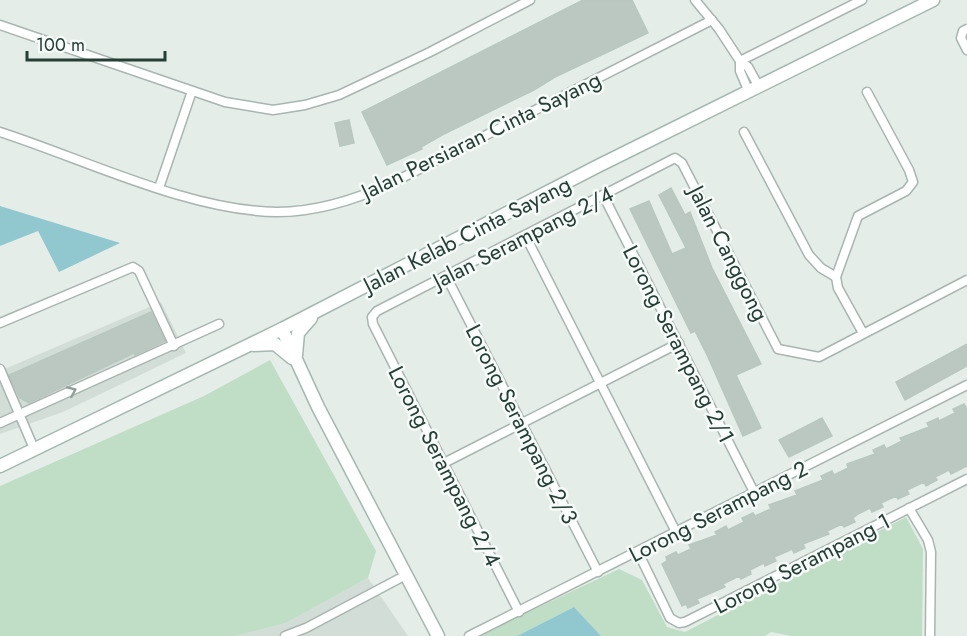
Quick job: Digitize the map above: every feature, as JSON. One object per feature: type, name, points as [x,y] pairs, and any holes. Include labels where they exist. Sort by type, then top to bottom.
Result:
[{"type":"main road","name":"Jalan Kelab Cinta Sayang","points":[[0,466],[35,451],[282,329],[933,0]]},
{"type":"main road","points":[[296,360],[296,342],[301,327],[326,305]]},
{"type":"main road","points":[[282,329],[438,636]]},
{"type":"main road","points":[[243,348],[258,344],[274,345],[296,360]]},
{"type":"street","points":[[0,25],[192,92],[263,109],[289,108],[325,100],[409,63],[530,0]]},
{"type":"street","points":[[695,0],[712,20],[740,61],[740,71],[754,89]]},
{"type":"street","points":[[740,61],[862,0]]},
{"type":"street","name":"Jalan Persiaran Cinta Sayang","points":[[0,132],[208,203],[262,211],[297,210],[361,196],[414,173],[712,20]]},
{"type":"street","points":[[967,29],[963,31],[961,38],[967,50]]},
{"type":"street","points":[[159,188],[192,92]]},
{"type":"street","points":[[867,92],[909,170],[913,182],[906,191],[858,216],[836,277],[838,288],[863,333],[967,280]]},
{"type":"street","points":[[744,132],[809,255],[821,268],[836,277]]},
{"type":"street","name":"Jalan Serampang 2/4","points":[[372,321],[377,312],[603,195],[678,159]]},
{"type":"street","name":"Jalan Canggong","points":[[678,159],[735,261],[778,349],[819,357],[863,333]]},
{"type":"street","name":"Lorong Serampang 2/1","points":[[603,195],[754,492]]},
{"type":"street","points":[[525,235],[676,531]]},
{"type":"street","points":[[0,323],[133,267],[139,271],[174,346]]},
{"type":"street","name":"Lorong Serampang 2/3","points":[[446,276],[598,572]]},
{"type":"street","name":"Lorong Serampang 2/4","points":[[372,321],[519,612]]},
{"type":"street","points":[[0,423],[219,324]]},
{"type":"street","points":[[444,463],[679,343]]},
{"type":"street","points":[[0,369],[35,451]]},
{"type":"street","name":"Lorong Serampang 2","points":[[469,636],[967,385]]},
{"type":"street","name":"Lorong Serampang 1","points":[[638,552],[670,618],[679,623],[692,619],[967,479]]},
{"type":"street","points":[[909,508],[931,552],[930,636]]},
{"type":"street","points":[[285,636],[306,628],[406,575]]},
{"type":"shaded area","points":[[161,302],[186,353],[63,412],[0,434],[0,371]]},
{"type":"shaded area","points":[[368,578],[408,636],[235,636],[286,623]]},
{"type":"green space","points":[[270,360],[376,551],[368,578],[286,623],[235,636],[0,636],[0,486],[204,396]]},
{"type":"green space","points":[[906,517],[923,549],[922,636],[791,636],[771,632],[765,636],[601,636],[574,607],[517,636],[478,636],[619,569],[642,580],[667,627],[685,632]]},
{"type":"water","points":[[0,206],[120,243],[59,272],[38,231],[0,246]]},
{"type":"water","points":[[574,607],[601,636],[517,636]]},
{"type":"building","points":[[583,0],[632,0],[648,33],[555,77],[534,90],[442,135],[421,147],[422,149],[387,165],[362,112]]},
{"type":"building","points":[[349,120],[354,143],[340,146],[335,123]]},
{"type":"building","points":[[671,188],[685,215],[690,212],[712,268],[761,364],[736,375],[761,428],[743,436],[708,357],[695,331],[691,333],[630,209],[649,201],[672,254],[686,248],[659,195]]},
{"type":"building","points":[[151,312],[165,341],[135,355],[134,353],[29,403],[20,398],[9,375]]},
{"type":"building","points":[[967,344],[967,366],[905,400],[896,382]]},
{"type":"building","points":[[964,404],[967,409],[967,466],[951,474],[949,470],[935,477],[937,480],[926,486],[924,482],[907,490],[909,494],[898,499],[896,496],[881,503],[883,507],[872,512],[870,508],[853,518],[855,522],[844,527],[842,524],[827,531],[829,534],[803,544],[805,548],[794,553],[792,549],[774,557],[776,561],[765,566],[764,563],[750,570],[751,574],[741,579],[739,576],[723,584],[725,587],[697,599],[699,603],[688,608],[686,604],[682,606],[662,564],[667,561],[666,557],[691,549],[689,545],[717,535],[715,532],[726,526],[728,530],[744,522],[742,518],[753,513],[755,516],[771,509],[769,505],[797,495],[795,491],[823,480],[821,476],[832,471],[834,475],[848,468],[847,464],[875,454],[873,450],[884,445],[886,449],[902,441],[900,438],[929,427],[927,423],[938,418],[939,421],[955,413],[953,409]]},
{"type":"building","points":[[822,418],[832,436],[789,457],[779,440]]}]
